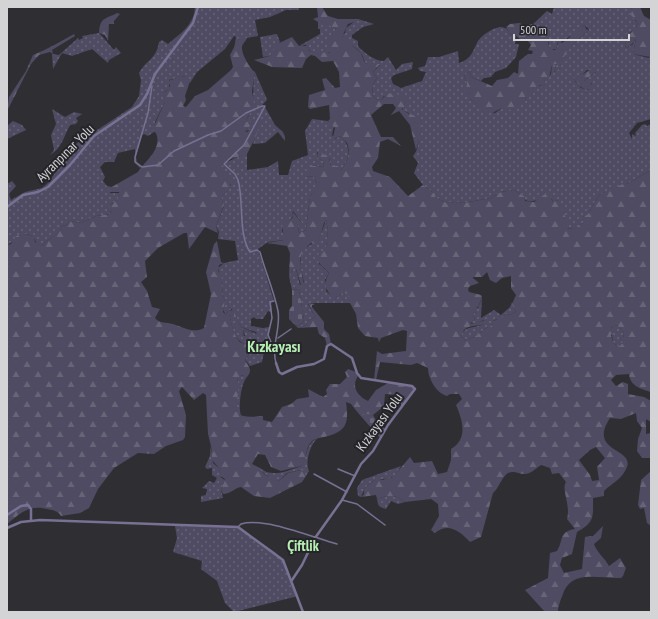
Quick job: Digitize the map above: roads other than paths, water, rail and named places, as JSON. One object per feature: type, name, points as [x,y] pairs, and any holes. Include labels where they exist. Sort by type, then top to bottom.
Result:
[{"type":"street","name":"Ayranpınar Yolu","points":[[7,207],[23,195],[38,192],[50,185],[94,136],[140,105],[147,94],[155,74],[193,23],[198,7]]},
{"type":"street","points":[[151,84],[152,88],[149,109],[135,157],[136,162],[142,167],[158,164],[174,151],[208,135],[221,131],[246,114],[265,106],[244,145],[224,164],[235,174],[238,180],[244,231],[248,250],[251,252],[257,250],[260,252],[278,312],[277,339],[274,350]]},
{"type":"street","points":[[274,301],[270,302],[272,318],[268,333],[274,350],[276,363]]},
{"type":"street","points":[[277,339],[291,329]]},
{"type":"street","name":"Kızkayası Yolu","points":[[276,363],[279,372],[282,374],[297,367],[314,364],[324,359],[327,346],[331,344],[352,358],[357,374],[361,378],[414,388],[414,391],[388,425],[373,451],[361,464],[347,492],[315,538],[302,565],[292,580]]},
{"type":"street","points":[[338,469],[355,476]]},
{"type":"street","points":[[314,474],[347,492]]},
{"type":"street","points":[[342,500],[357,504],[385,525]]},
{"type":"street","points":[[7,514],[21,506],[28,505],[31,509],[31,520]]},
{"type":"street","points":[[7,528],[21,522],[31,520],[238,527],[281,558],[292,580],[303,612]]},
{"type":"street","points":[[238,527],[240,524],[245,523],[259,523],[337,544]]},
{"type":"district","name":"Kızkayası","points":[[274,346]]},
{"type":"district","name":"Çiftlik","points":[[303,546]]}]
